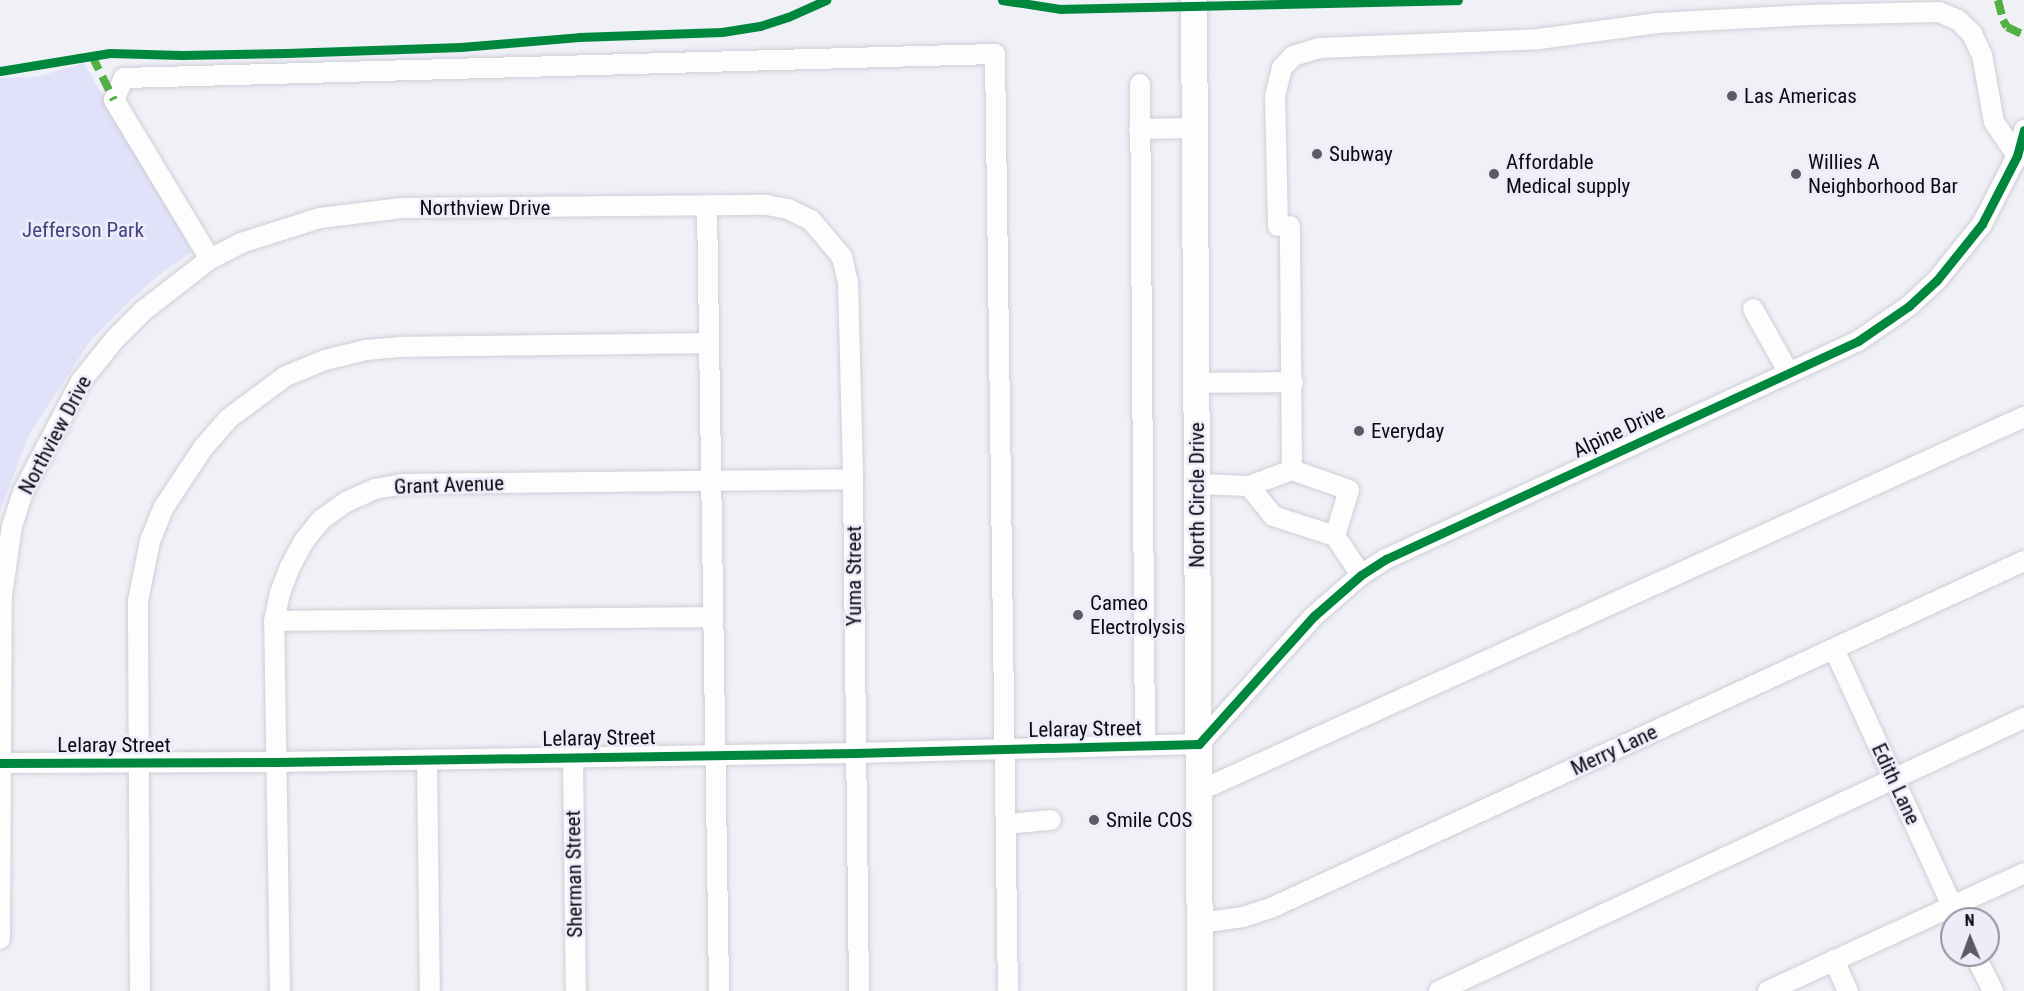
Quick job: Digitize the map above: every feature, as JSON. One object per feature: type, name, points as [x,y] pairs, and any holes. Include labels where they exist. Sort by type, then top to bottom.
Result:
[{"type":"main road","name":"North Circle Drive","points":[[1194,0],[1200,991]]},
{"type":"street","points":[[1292,470],[1293,382],[1275,96],[1282,68],[1293,56],[1319,48],[1539,39],[1657,23],[1808,15],[1940,12],[1958,20],[1972,34],[1982,55],[1994,122],[2020,156]]},
{"type":"street","points":[[210,259],[114,100],[124,78],[995,54],[1008,991]]},
{"type":"street","points":[[1140,84],[1145,745]]},
{"type":"street","points":[[1139,129],[1195,128]]},
{"type":"street","name":"Alpine Drive","points":[[1199,744],[1314,616],[1361,574],[1386,559],[1858,341],[1909,306],[1937,280],[1982,224],[2020,156],[2024,130]]},
{"type":"street","name":"Northview Drive","points":[[0,939],[2,595],[12,526],[24,490],[81,381],[116,338],[143,311],[210,259],[241,243],[280,228],[357,212],[401,208],[767,205]]},
{"type":"street","name":"Yuma Street","points":[[767,205],[788,209],[811,220],[842,257],[848,282],[853,479],[859,991]]},
{"type":"street","points":[[707,206],[719,991]]},
{"type":"street","points":[[1754,309],[1789,373]]},
{"type":"street","points":[[140,991],[138,601],[150,541],[164,507],[203,448],[228,419],[286,376],[315,364],[366,350],[399,347],[709,344]]},
{"type":"street","points":[[1197,383],[1293,382]]},
{"type":"street","points":[[1199,791],[2024,417]]},
{"type":"street","points":[[1197,484],[1249,486],[1292,470],[1349,490],[1335,536]]},
{"type":"street","name":"Grant Avenue","points":[[280,991],[274,621],[280,593],[290,567],[304,541],[321,520],[338,508],[375,489],[403,484],[853,479]]},
{"type":"street","points":[[1249,486],[1273,516],[1335,536],[1361,574]]},
{"type":"street","name":"Merry Lane","points":[[1200,923],[1243,917],[1273,907],[2024,561]]},
{"type":"street","points":[[274,621],[713,617]]},
{"type":"street","name":"Edith Lane","points":[[1834,649],[1952,907]]},
{"type":"street","points":[[1439,991],[2024,718]]},
{"type":"street","name":"Lelaray Street","points":[[1,763],[427,760],[855,753],[1199,744]]},
{"type":"street","name":"Sherman Street","points":[[573,757],[576,991]]},
{"type":"street","points":[[427,760],[430,991]]},
{"type":"street","points":[[1006,824],[1051,820]]},
{"type":"street","points":[[1965,907],[2024,873]]},
{"type":"street","points":[[1768,991],[1834,960],[1940,919]]},
{"type":"street","points":[[1834,960],[1848,991]]},
{"type":"street","points":[[1981,967],[1993,991]]},
{"type":"green space","name":"Jefferson Park","points":[[84,63],[192,252],[164,271],[129,301],[90,341],[29,435],[0,511],[0,78],[36,77]]},
{"type":"marked path","points":[[1998,0],[2007,27],[2024,35]]},
{"type":"marked path","points":[[92,56],[114,100]]},
{"type":"cycle path","points":[[0,71],[110,53],[182,55],[461,47],[579,37],[722,32],[760,26],[788,17],[826,0]]},
{"type":"cycle path","points":[[1002,0],[1061,9],[1458,0]]},
{"type":"cycle path","points":[[0,763],[277,762],[855,753],[1199,744],[1314,616],[1361,575],[1386,559],[1858,341],[1909,306],[1937,280],[1982,224],[2017,156],[2024,130]]},
{"type":"place","name":"Las Americas","points":[[1732,96]]},
{"type":"place","name":"Subway","points":[[1317,154]]},
{"type":"place","name":"Affordable Medical supply","points":[[1494,174]]},
{"type":"place","name":"Willies A Neighborhood Bar","points":[[1796,174]]},
{"type":"place","name":"Everyday","points":[[1359,431]]},
{"type":"place","name":"Cameo Electrolysis","points":[[1078,615]]},
{"type":"place","name":"Smile COS","points":[[1094,820]]}]
